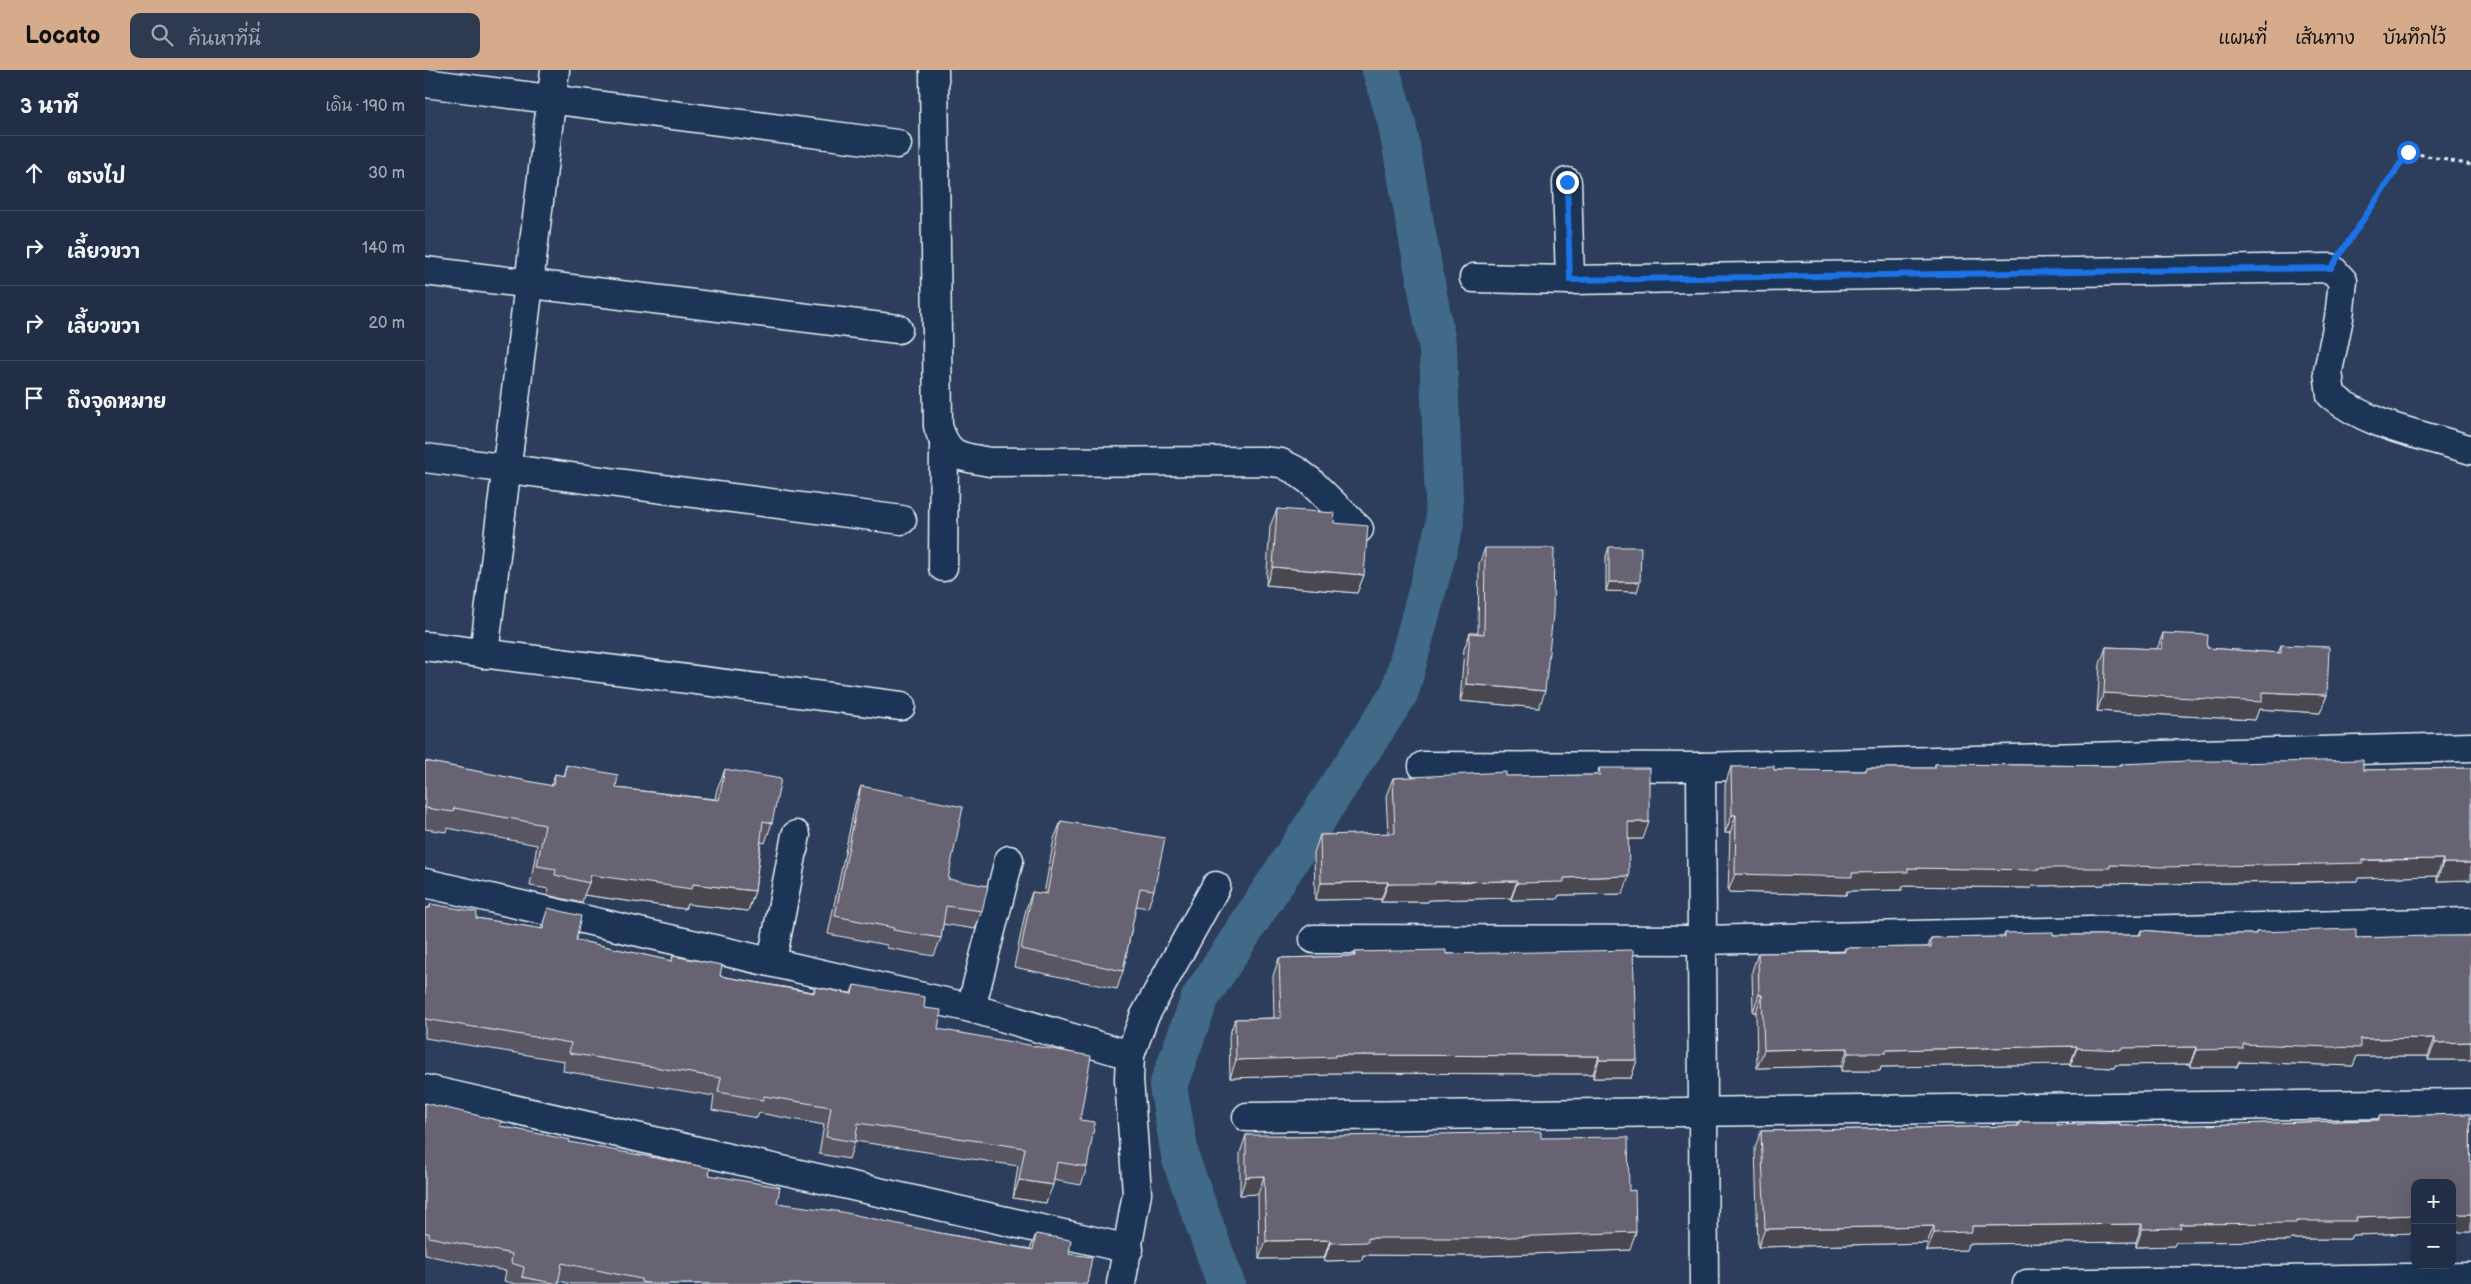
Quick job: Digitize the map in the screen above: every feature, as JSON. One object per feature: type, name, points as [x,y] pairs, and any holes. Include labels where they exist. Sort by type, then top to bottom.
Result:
[{"type":"street","points":[[484,654],[555,70]]},
{"type":"street","points":[[934,70],[937,426],[944,444],[943,568]]},
{"type":"street","points":[[425,83],[897,144]]},
{"type":"street","points":[[1567,182],[1570,280]]},
{"type":"street","points":[[1474,278],[1570,280],[2331,268],[2343,281],[2341,309],[2328,371],[2331,396],[2343,406],[2365,417],[2471,450]]},
{"type":"street","points":[[425,271],[898,328]]},
{"type":"street","points":[[944,444],[958,456],[990,462],[1261,461],[1281,463],[1310,481],[1359,529]]},
{"type":"street","points":[[425,458],[902,520]]},
{"type":"street","points":[[425,646],[901,706]]},
{"type":"street","points":[[1423,766],[1701,767],[2471,748]]},
{"type":"street","points":[[1701,767],[1705,1284]]},
{"type":"street","points":[[772,961],[797,835]]},
{"type":"street","points":[[971,1008],[1009,860]]},
{"type":"street","points":[[425,883],[971,1008],[1130,1055]]},
{"type":"street","points":[[1121,1284],[1129,1249],[1137,1193],[1129,1079],[1130,1055],[1144,1018],[1217,886]]},
{"type":"street","points":[[1314,939],[1702,940],[2471,922]]},
{"type":"street","points":[[425,1089],[1129,1249]]},
{"type":"street","points":[[1247,1117],[2471,1103]]},
{"type":"street","points":[[2027,1284],[2471,1277]]},
{"type":"path","points":[[2331,268],[2408,152],[2471,165]]},
{"type":"building","points":[[1277,509],[1335,513],[1334,523],[1368,526],[1364,575],[1273,567]]},
{"type":"building","points":[[1609,547],[1641,547],[1640,582],[1609,582]]},
{"type":"building","points":[[1485,548],[1554,548],[1553,614],[1545,691],[1466,684],[1470,633],[1484,634]]},
{"type":"building","points":[[2163,633],[2208,635],[2207,648],[2281,653],[2281,645],[2329,647],[2327,695],[2262,692],[2262,702],[2104,693],[2106,647],[2162,649]]},
{"type":"building","points":[[2363,760],[2363,770],[2471,768],[2471,863],[2443,863],[2443,859],[2363,860],[2363,863],[2161,867],[2110,865],[2110,868],[2038,868],[2038,870],[1908,868],[1908,872],[1852,873],[1852,877],[1735,874],[1736,815],[1732,815],[1731,767],[1774,766],[1774,770],[1866,771],[1866,768],[1935,768],[1935,764],[2122,766],[2122,764],[2188,761],[2231,761],[2231,763]]},
{"type":"building","points":[[425,761],[553,786],[555,774],[565,776],[566,765],[618,775],[616,788],[719,800],[725,769],[781,779],[772,823],[763,821],[755,891],[693,884],[692,889],[591,875],[589,883],[555,875],[556,869],[537,866],[545,825],[454,808],[453,812],[425,808]]},
{"type":"building","points":[[1599,768],[1649,768],[1649,822],[1628,822],[1629,876],[1564,878],[1564,882],[1321,883],[1320,835],[1395,833],[1393,778],[1506,772],[1506,776],[1600,775]]},
{"type":"building","points":[[861,786],[963,807],[948,879],[988,886],[982,911],[946,906],[941,938],[893,930],[894,928],[835,916]]},
{"type":"building","points":[[1061,821],[1165,838],[1154,890],[1140,888],[1123,971],[1021,949],[1032,892],[1047,894]]},
{"type":"building","points":[[431,904],[477,912],[476,918],[543,929],[548,908],[581,916],[576,940],[672,961],[673,956],[722,965],[720,976],[814,993],[815,987],[852,994],[854,985],[925,997],[924,1008],[941,1010],[938,1029],[1091,1056],[1080,1120],[1095,1122],[1087,1167],[1057,1162],[1053,1185],[1019,1180],[1025,1148],[858,1123],[855,1142],[826,1137],[831,1107],[764,1096],[763,1100],[718,1092],[721,1078],[569,1053],[571,1043],[425,1019],[425,908],[430,908]]},
{"type":"building","points":[[2356,929],[2356,938],[2471,936],[2471,1042],[2435,1043],[2435,1038],[2360,1039],[2360,1048],[2243,1044],[2243,1049],[2196,1050],[2196,1047],[2121,1048],[2121,1050],[2077,1048],[2077,1046],[1886,1050],[1886,1053],[1848,1053],[1848,1048],[1764,1050],[1762,995],[1759,995],[1758,953],[1845,952],[1845,948],[1931,947],[1931,938],[2005,937],[2005,933],[2053,932],[2053,935],[2141,935],[2141,930],[2187,934],[2256,934],[2256,932]]},
{"type":"building","points":[[1446,950],[1446,954],[1633,950],[1637,1060],[1599,1060],[1599,1056],[1335,1055],[1335,1057],[1236,1060],[1235,1019],[1281,1018],[1279,958],[1355,956],[1355,952]]},
{"type":"building","points":[[425,1103],[501,1121],[500,1126],[570,1140],[569,1142],[710,1168],[709,1175],[780,1187],[777,1203],[842,1212],[1033,1250],[1036,1234],[1071,1240],[1069,1254],[1092,1257],[1087,1284],[654,1284],[641,1282],[641,1279],[562,1263],[558,1284],[522,1277],[524,1267],[511,1263],[512,1254],[429,1237],[429,1233],[425,1233]]},
{"type":"building","points":[[2470,1114],[2471,1214],[2456,1214],[2456,1179],[2411,1179],[2411,1215],[2356,1217],[2357,1221],[2180,1224],[2181,1228],[2142,1229],[2142,1224],[1972,1226],[1972,1232],[1934,1233],[1934,1226],[1765,1229],[1761,1131],[2019,1126],[2019,1122],[2057,1122],[2057,1125],[2120,1123],[2120,1126],[2199,1125],[2379,1120],[2379,1116]]},
{"type":"building","points":[[1541,1132],[1541,1138],[1628,1137],[1629,1191],[1635,1190],[1636,1232],[1486,1238],[1368,1238],[1368,1242],[1330,1243],[1330,1240],[1266,1241],[1264,1176],[1246,1177],[1246,1135],[1284,1135],[1284,1137]]},
{"type":"waterway","points":[[1226,1284],[1181,1160],[1168,1086],[1200,998],[1400,692],[1445,524],[1438,349],[1397,124],[1381,70]]},
{"type":"route","points":[[1567,182],[1570,280],[2331,268],[2408,152]]}]
